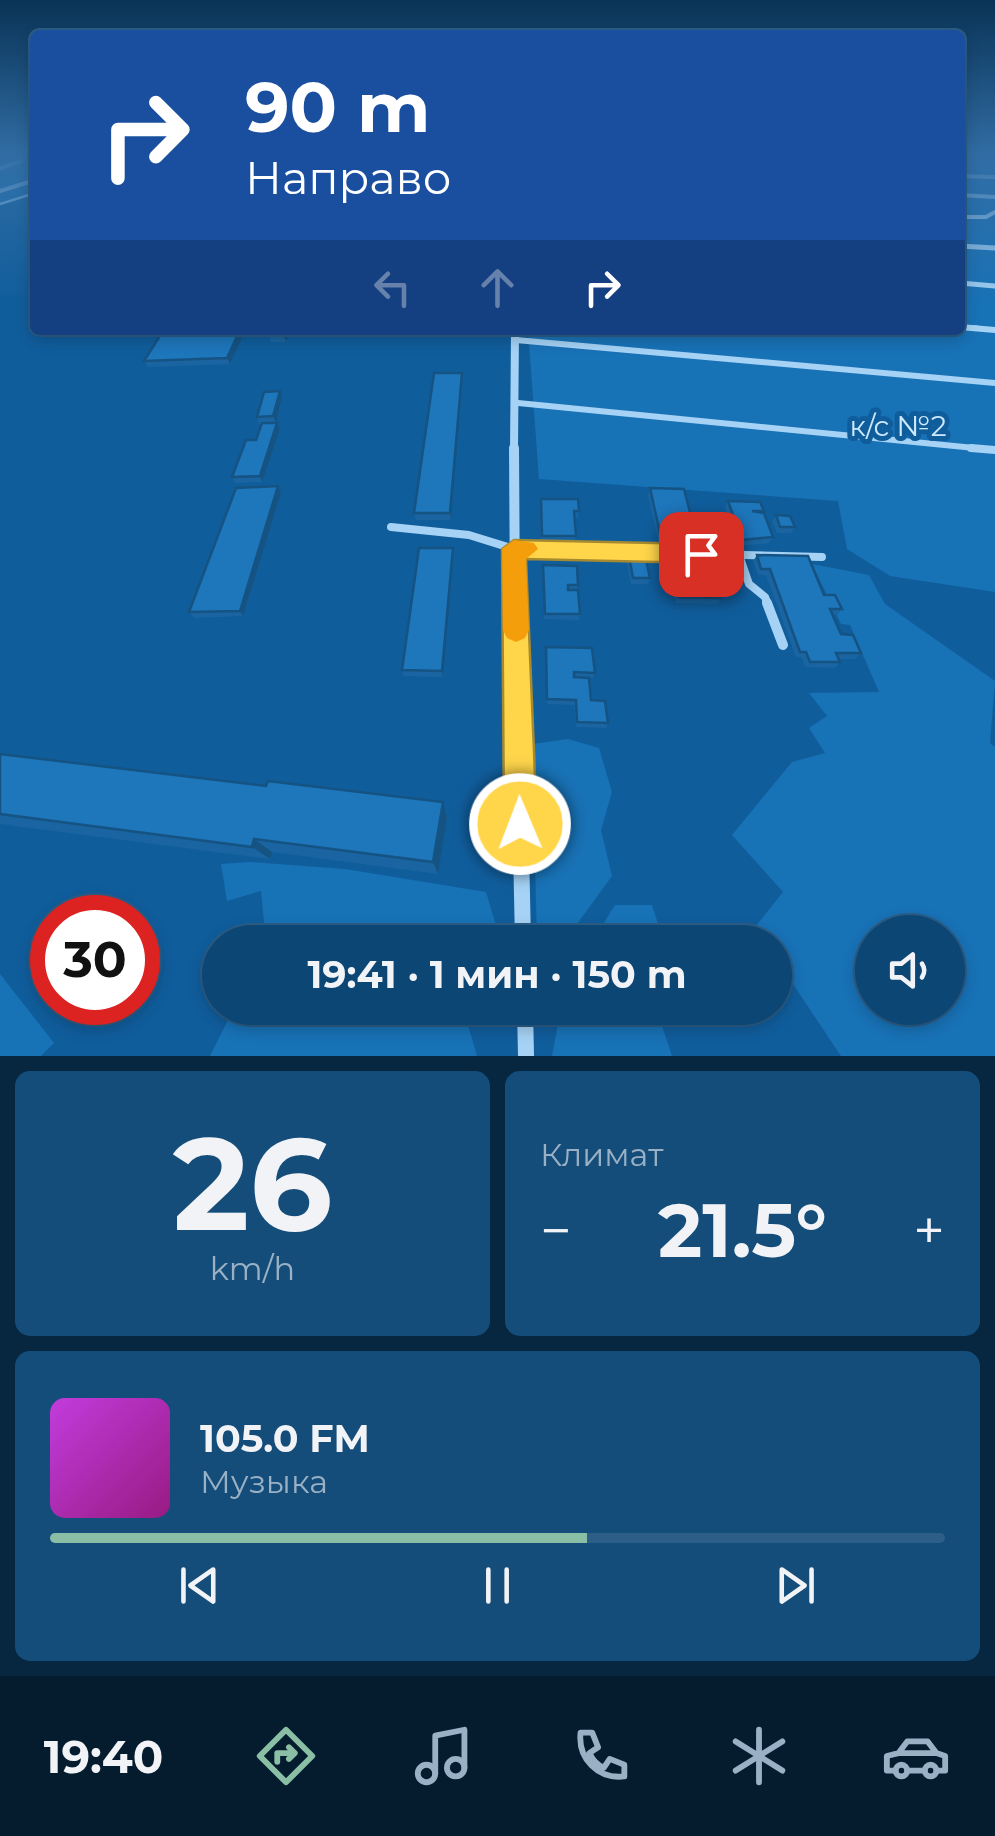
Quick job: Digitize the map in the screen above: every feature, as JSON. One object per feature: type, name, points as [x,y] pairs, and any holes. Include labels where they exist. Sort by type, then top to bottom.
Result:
[{"type":"street","points":[[516,335],[514,549],[523,925]]},
{"type":"street","points":[[525,1025],[526,1056]]},
{"type":"lane","points":[[965,218],[986,217],[995,212]]},
{"type":"lane","points":[[965,246],[995,248]]},
{"type":"lane","points":[[965,283],[995,286]]},
{"type":"lane","points":[[965,327],[995,330]]},
{"type":"lane","points":[[516,335],[995,383]]},
{"type":"lane","points":[[518,403],[995,450]]},
{"type":"lane","points":[[391,526],[469,536],[514,549],[822,557]]},
{"type":"lane","points":[[738,554],[748,584],[765,598],[783,646]]},
{"type":"green space","name":"к/с №2","points":[[965,206],[995,206],[995,592],[890,576],[847,549],[838,501],[539,479],[528,335],[965,335]]},
{"type":"green space","points":[[812,564],[869,575],[885,604],[995,681],[990,743],[995,747],[995,1056],[841,1056],[792,982],[792,925],[757,925],[783,892],[732,835],[792,762],[825,753],[809,728],[827,716],[809,693],[879,692],[850,625],[841,624]]},
{"type":"green space","points":[[568,739],[599,748],[612,792],[601,830],[612,876],[577,925],[537,925],[532,744]]},
{"type":"green space","points":[[251,862],[345,869],[486,892],[496,925],[264,925],[261,891],[227,901],[221,864]]},
{"type":"green space","points":[[615,905],[652,905],[658,925],[603,925]]},
{"type":"green space","points":[[0,974],[30,1012],[30,1025],[40,1025],[54,1043],[41,1056],[0,1056]]},
{"type":"green space","points":[[226,1025],[468,1025],[477,1056],[210,1056]]},
{"type":"green space","points":[[558,1025],[662,1025],[672,1056],[552,1056]]},
{"type":"building","points":[[160,335],[238,335],[227,358],[144,361]]},
{"type":"building","points":[[434,373],[462,373],[450,513],[414,513]]},
{"type":"building","points":[[280,391],[273,416],[257,417],[264,392]]},
{"type":"building","points":[[262,423],[277,423],[260,476],[232,477],[246,440],[256,440]]},
{"type":"building","points":[[278,486],[240,611],[189,612],[236,488]]},
{"type":"building","points":[[650,488],[684,489],[697,539],[661,538]]},
{"type":"building","points":[[541,499],[578,499],[579,511],[574,511],[576,536],[542,536]]},
{"type":"building","points":[[728,501],[760,502],[764,511],[752,511],[764,513],[773,537],[742,540]]},
{"type":"building","points":[[776,515],[790,516],[795,527],[780,527]]},
{"type":"building","points":[[419,548],[453,548],[442,671],[402,670]]},
{"type":"building","points":[[757,555],[808,556],[824,595],[835,595],[842,609],[830,609],[841,634],[853,635],[861,653],[836,653],[840,662],[810,662],[806,652],[800,652],[770,569],[761,569]]},
{"type":"building","points":[[629,556],[645,556],[650,578],[633,578]]},
{"type":"building","points":[[543,565],[577,566],[578,585],[568,585],[568,590],[578,590],[580,614],[545,614]]},
{"type":"building","points":[[672,567],[713,568],[721,598],[678,597]]},
{"type":"building","points":[[546,647],[592,648],[595,673],[574,672],[574,677],[589,678],[591,700],[605,701],[608,723],[577,722],[576,700],[547,699]]},
{"type":"building","points":[[0,754],[266,786],[268,781],[443,802],[433,862],[254,839],[252,847],[0,814]]},
{"type":"slow traffic","points":[[516,630],[514,549],[526,549]]},
{"type":"route","points":[[520,824],[514,549],[701,554]]}]
